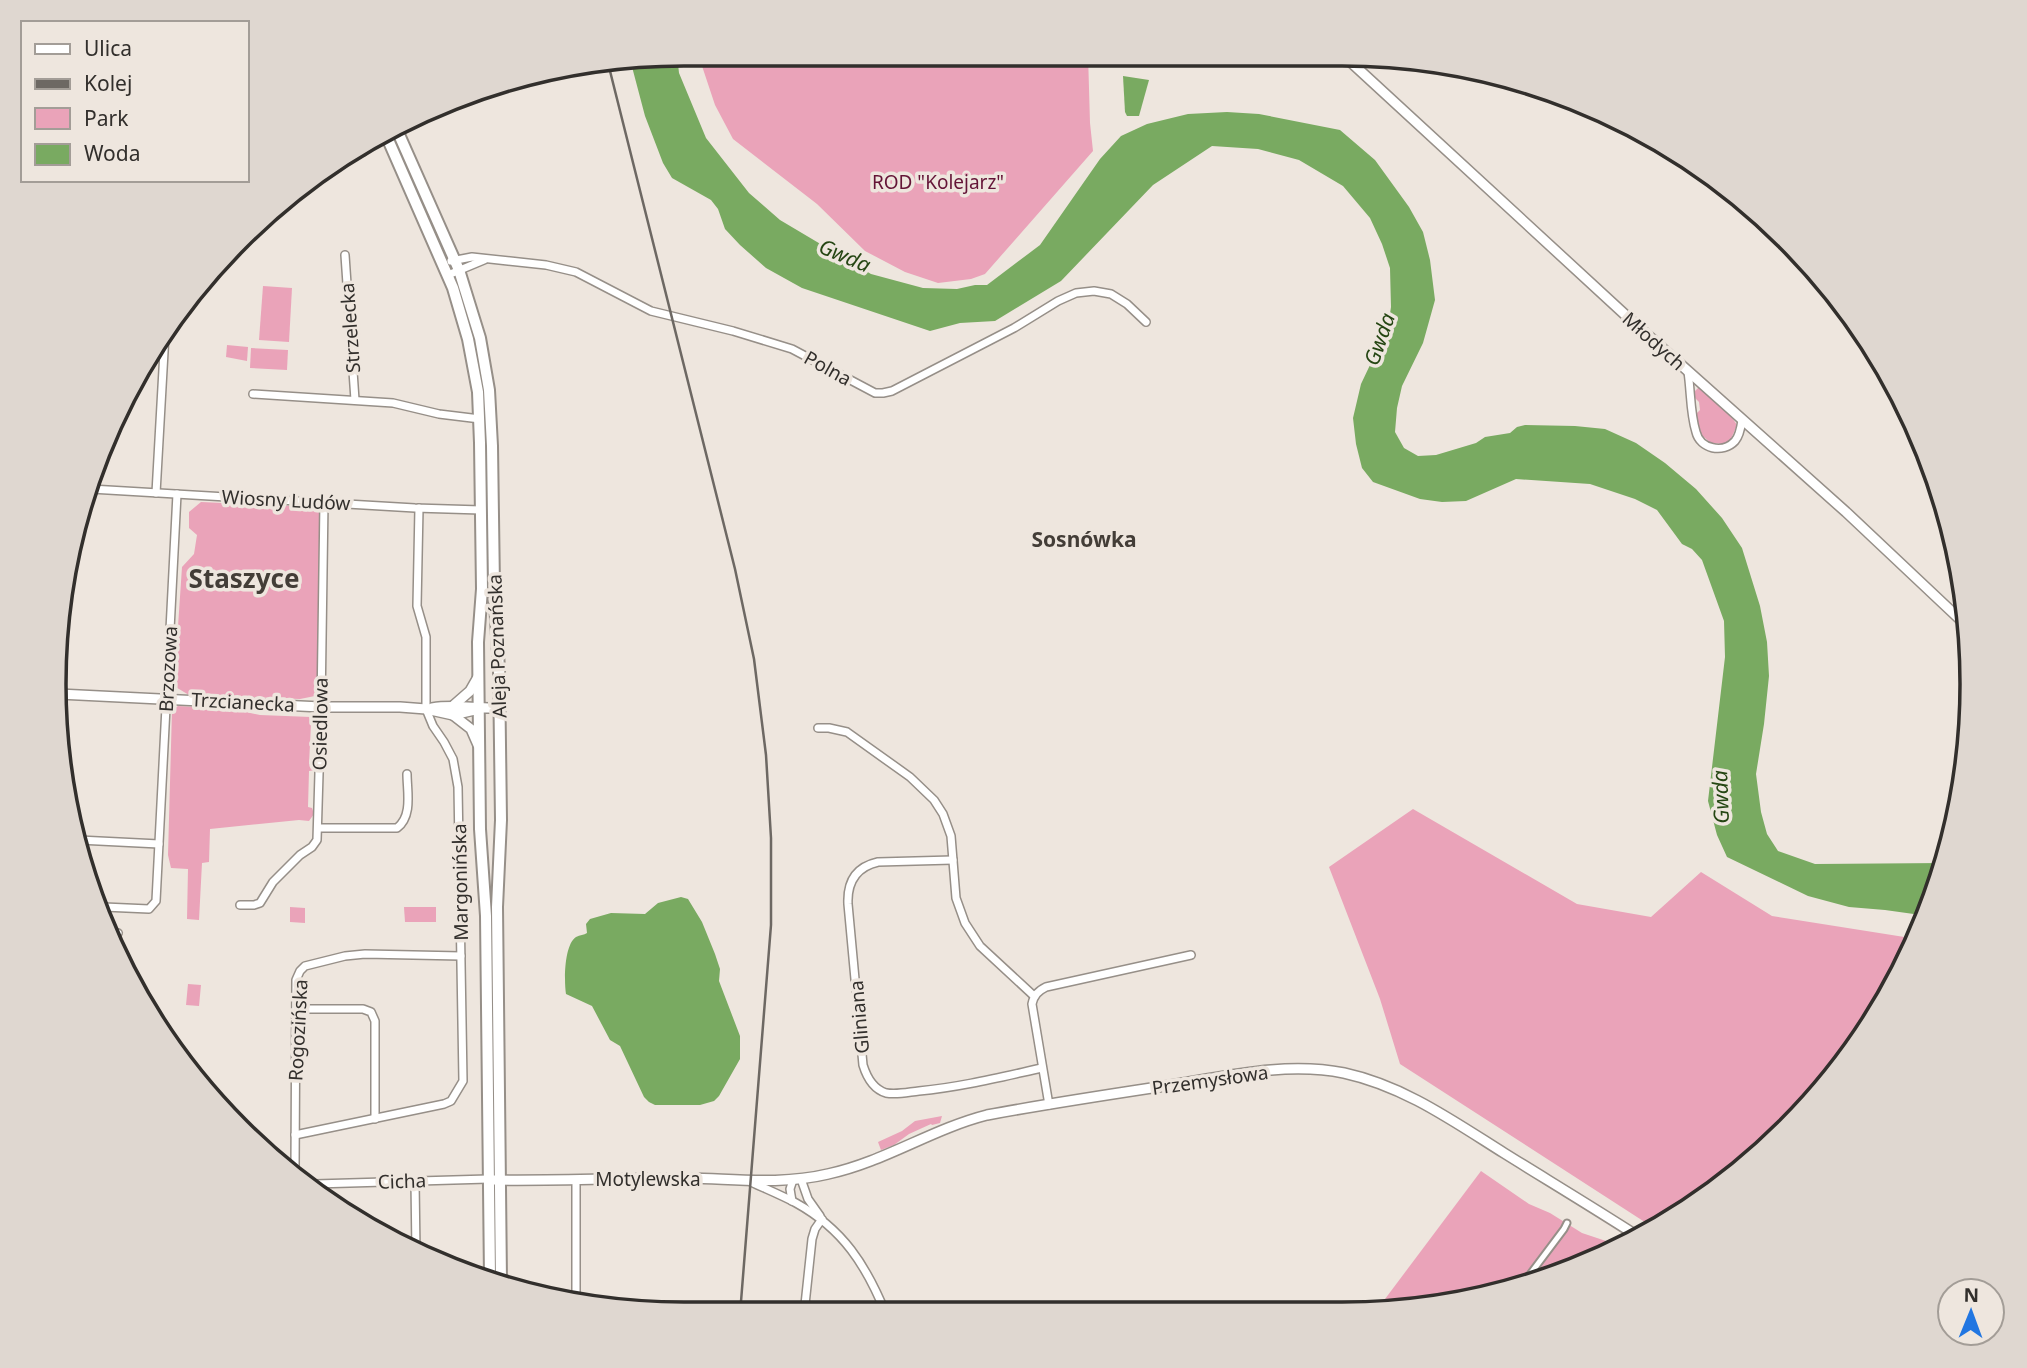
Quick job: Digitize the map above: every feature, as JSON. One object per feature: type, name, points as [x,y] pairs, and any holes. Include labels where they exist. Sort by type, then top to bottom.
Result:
[{"type":"main road","name":"Aleja Poznańska","points":[[399,136],[480,338],[490,401],[494,577],[499,651],[500,808],[497,907],[501,1273]]},
{"type":"main road","name":"Aleja Poznańska","points":[[389,142],[451,267],[471,348],[480,419],[482,589],[478,642],[479,747],[485,906],[490,1270]]},
{"type":"main road","points":[[480,782],[488,803],[500,808]]},
{"type":"street","name":"Młodych","points":[[1356,67],[1688,372],[1846,512],[1956,616]]},
{"type":"street","name":"Strzelecka","points":[[345,255],[355,400]]},
{"type":"street","name":"Polna","points":[[451,267],[488,259],[546,265],[576,272],[651,312],[733,331],[792,349],[875,393],[892,391],[1076,293],[1094,291],[1111,294],[1127,304],[1146,322]]},
{"type":"street","points":[[156,493],[164,352]]},
{"type":"street","points":[[1688,372],[1695,430],[1703,443],[1717,449],[1731,444],[1737,437],[1742,420]]},
{"type":"street","name":"Strzelecka","points":[[253,394],[393,403],[439,414],[480,419]]},
{"type":"street","name":"Wiosny Ludów","points":[[98,489],[419,509],[481,510]]},
{"type":"street","name":"Brzozowa","points":[[109,908],[144,909],[154,905],[157,896],[177,494]]},
{"type":"street","name":"Osiedlowa","points":[[318,828],[324,502]]},
{"type":"street","name":"Margonińska","points":[[296,1135],[444,1104],[451,1101],[463,1084],[458,779],[453,759],[426,709],[426,637],[417,606],[419,509]]},
{"type":"street","points":[[479,676],[453,710],[471,729],[479,747]]},
{"type":"street","name":"Trzcianecka","points":[[67,694],[321,707],[453,710],[499,708]]},
{"type":"street","points":[[818,728],[847,732],[924,789],[943,814],[951,836],[956,898],[965,923],[980,946],[1034,996]]},
{"type":"street","points":[[240,905],[260,903],[273,882],[314,845],[318,828],[397,828],[405,821],[407,813],[407,774]]},
{"type":"street","points":[[87,841],[159,845]]},
{"type":"street","name":"Gliniana","points":[[953,860],[869,864],[856,873],[850,884],[848,904],[866,1075],[876,1088],[895,1094],[942,1089],[1042,1068]]},
{"type":"street","points":[[1049,1105],[1032,1004],[1034,996],[1046,987],[1191,955]]},
{"type":"street","name":"Rogozińska","points":[[295,1163],[298,974],[311,964],[345,956],[461,956]]},
{"type":"street","points":[[296,1009],[363,1009],[371,1012],[375,1021],[374,1119]]},
{"type":"street","name":"Przemysłowa","points":[[751,1182],[797,1179],[841,1171],[873,1161],[974,1119],[1258,1072],[1294,1069],[1342,1073],[1388,1086],[1429,1105],[1629,1231]]},
{"type":"street","name":"Motylewska","points":[[500,1180],[690,1178],[751,1182],[822,1219]]},
{"type":"street","points":[[488,1179],[500,1180]]},
{"type":"street","name":"Cicha","points":[[322,1184],[488,1179]]},
{"type":"street","points":[[792,1201],[790,1189],[797,1179]]},
{"type":"street","name":"Motylewska","points":[[797,1179],[822,1219],[858,1258],[872,1280],[881,1302]]},
{"type":"street","points":[[576,1180],[576,1292]]},
{"type":"street","points":[[415,1181],[416,1240]]},
{"type":"street","points":[[805,1302],[812,1239],[822,1219]]},
{"type":"street","points":[[1531,1272],[1567,1223]]},
{"type":"green space","name":"ROD \"Kolejarz\"","points":[[702,66],[1088,66],[1093,151],[985,274],[971,279],[938,283],[905,272],[865,251],[817,204],[733,139],[715,105]]},
{"type":"green space","points":[[263,286],[292,288],[289,342],[259,340]]},
{"type":"green space","points":[[227,345],[248,347],[247,361],[226,357]]},
{"type":"green space","points":[[251,348],[288,350],[287,370],[250,368]]},
{"type":"green space","points":[[1699,387],[1737,425],[1731,439],[1724,444],[1711,443],[1699,433],[1696,414],[1700,410],[1695,391]]},
{"type":"green space","points":[[201,502],[314,507],[320,512],[318,687],[315,696],[300,699],[189,695],[174,686],[182,567],[194,554],[197,535],[189,528],[189,512]]},
{"type":"green space","points":[[178,706],[232,709],[260,715],[314,719],[314,724],[311,724],[309,764],[316,767],[315,770],[309,771],[308,807],[312,808],[314,814],[309,821],[210,829],[209,862],[202,863],[199,920],[187,919],[188,869],[171,868],[168,855],[172,710]]},
{"type":"green space","points":[[1413,809],[1577,904],[1651,917],[1701,872],[1772,916],[1906,937],[1878,993],[1856,1027],[1833,1060],[1780,1121],[1719,1174],[1645,1222],[1400,1064],[1380,999],[1329,867]]},
{"type":"green space","points":[[290,907],[305,908],[305,923],[290,922]]},
{"type":"green space","points":[[404,907],[436,907],[436,922],[405,922]]},
{"type":"green space","points":[[188,984],[201,985],[199,1006],[186,1005]]},
{"type":"green space","points":[[942,1116],[940,1123],[909,1134],[894,1145],[881,1150],[878,1142],[902,1131],[915,1121]]},
{"type":"green space","points":[[1481,1171],[1529,1204],[1550,1213],[1582,1233],[1608,1242],[1541,1269],[1503,1280],[1463,1290],[1384,1300]]},
{"type":"water","name":"Gwda","points":[[678,66],[706,138],[749,193],[780,220],[871,274],[923,288],[957,289],[987,285],[1040,245],[1100,159],[1121,136],[1147,124],[1188,114],[1227,112],[1259,114],[1340,130],[1375,160],[1409,207],[1423,232],[1430,260],[1435,300],[1423,343],[1402,386],[1397,408],[1395,432],[1404,448],[1418,456],[1436,455],[1476,443],[1485,437],[1510,433],[1525,425],[1605,429],[1636,443],[1696,489],[1722,518],[1742,548],[1760,606],[1767,642],[1769,676],[1756,774],[1767,834],[1778,851],[1815,864],[1933,863],[1915,914],[1849,907],[1808,896],[1727,857],[1717,835],[1708,801],[1725,657],[1724,621],[1702,560],[1692,549],[1682,544],[1657,510],[1635,499],[1590,484],[1516,479],[1466,501],[1442,502],[1420,499],[1373,482],[1362,468],[1353,418],[1361,384],[1388,327],[1391,307],[1390,268],[1370,218],[1343,186],[1299,160],[1258,149],[1212,146],[1153,185],[1061,281],[995,321],[960,323],[930,331],[802,288],[766,268],[725,229],[718,209],[711,200],[672,178],[663,163],[645,116],[633,69]]},
{"type":"water","points":[[1123,76],[1149,80],[1139,116],[1127,116],[1125,112]]},
{"type":"water","points":[[681,897],[688,899],[702,922],[715,954],[720,969],[719,981],[740,1036],[740,1059],[714,1101],[700,1105],[655,1105],[644,1097],[620,1046],[610,1040],[592,1006],[566,994],[566,964],[572,941],[587,933],[586,924],[590,919],[611,913],[645,914],[658,903]]},
{"type":"railway","points":[[610,71],[735,569],[754,659],[766,755],[771,838],[771,925],[741,1302]]},
{"type":"district","name":"Sosnówka","points":[[1084,539]]},
{"type":"district","name":"Staszyce","points":[[244,578]]}]
